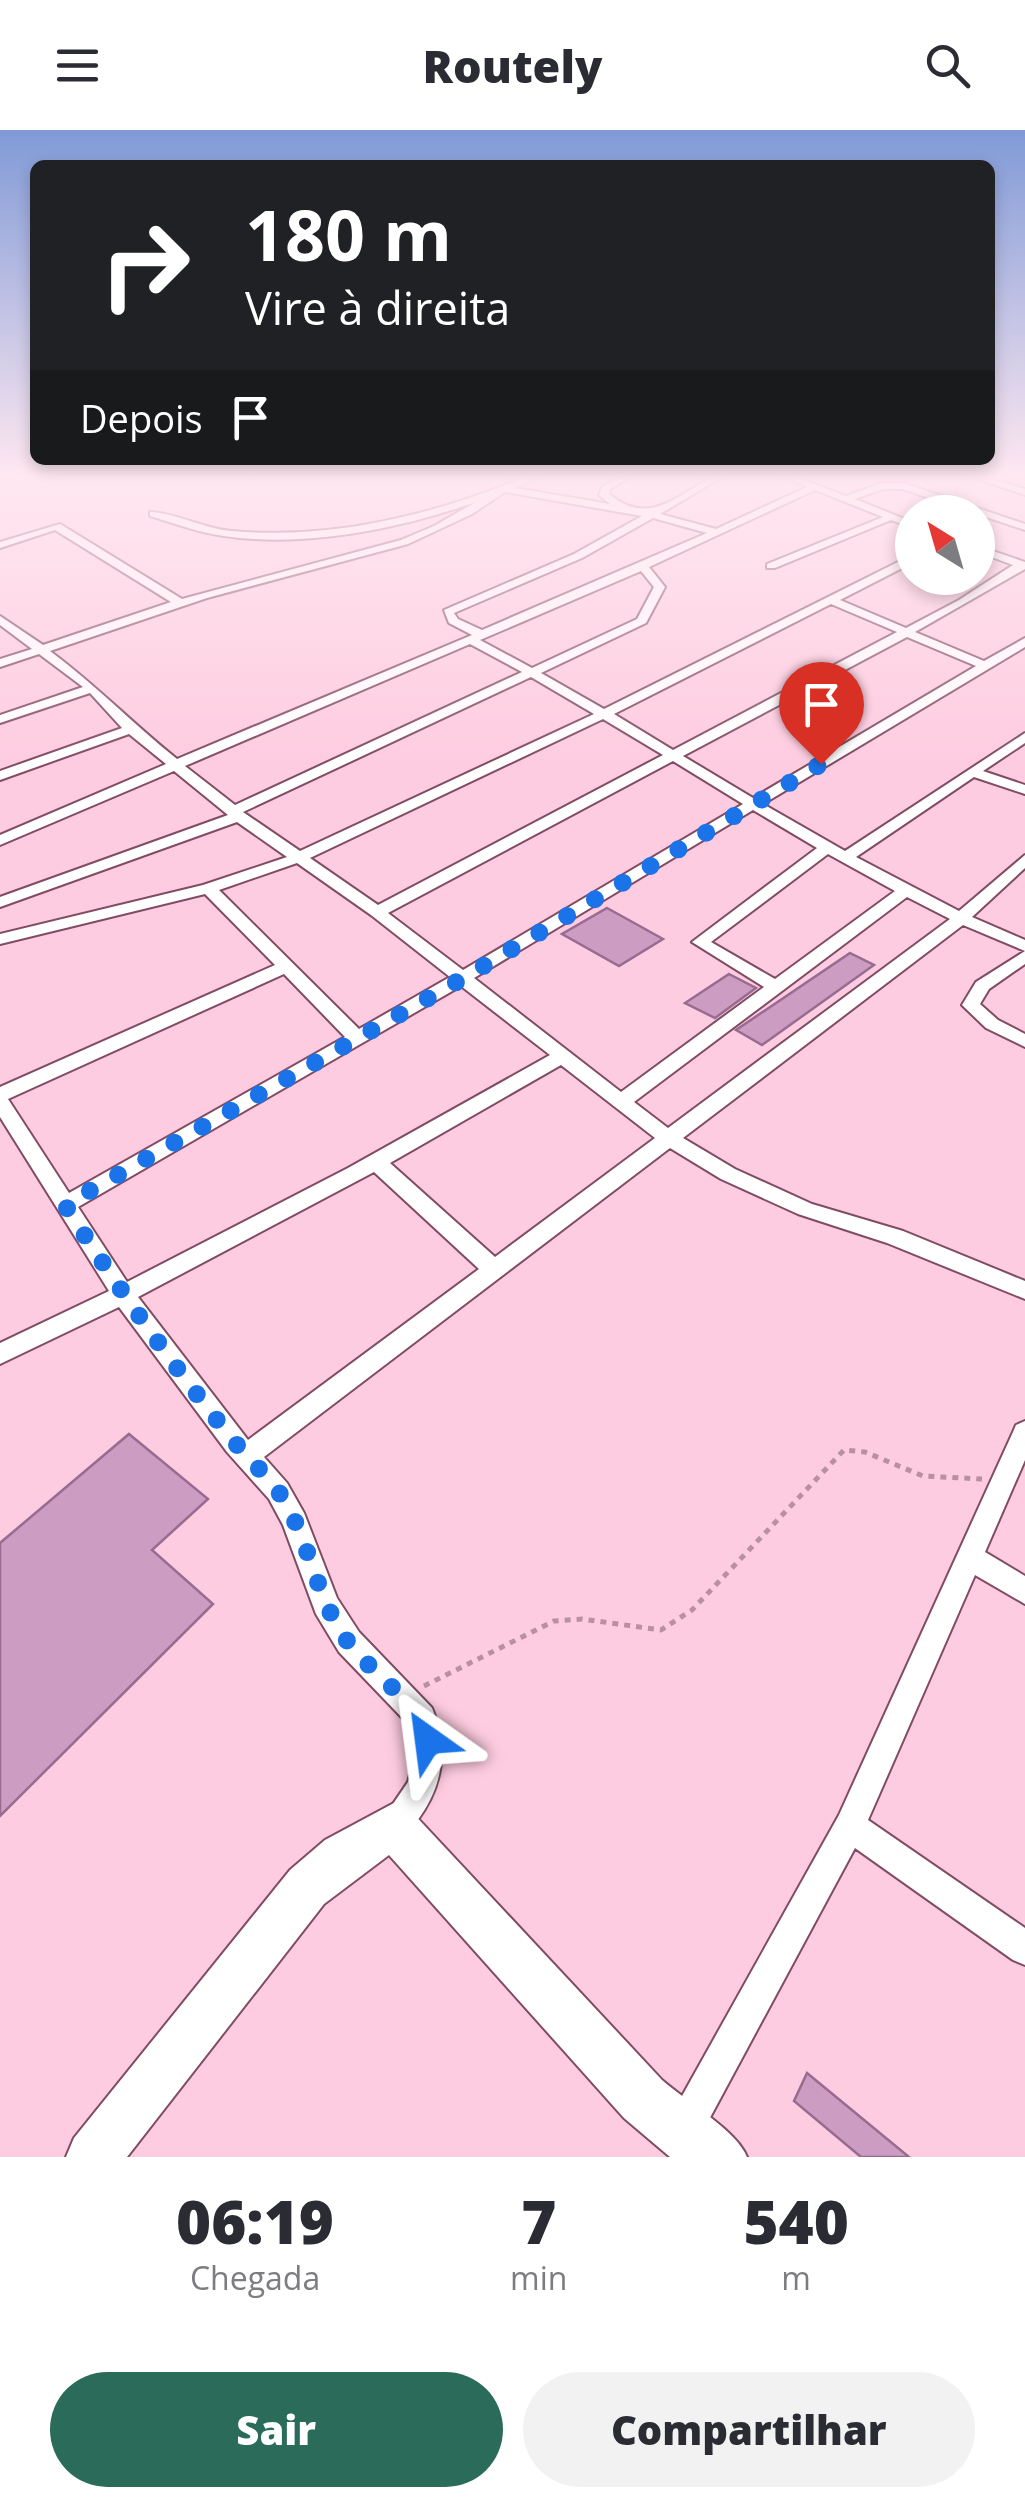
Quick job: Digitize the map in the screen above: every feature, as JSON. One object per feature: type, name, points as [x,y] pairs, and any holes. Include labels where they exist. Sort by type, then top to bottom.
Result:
[{"type":"street","points":[[130,572],[181,603]]},
{"type":"street","points":[[0,663],[181,603],[302,572]]},
{"type":"street","points":[[542,572],[448,612],[453,621],[477,637],[756,804],[961,918],[1025,946]]},
{"type":"street","points":[[0,840],[179,767],[630,572]]},
{"type":"street","points":[[0,902],[236,813],[648,616],[660,587],[648,572]]},
{"type":"street","points":[[0,939],[208,888],[298,858],[608,712],[886,572]]},
{"type":"street","points":[[376,912],[963,602],[1012,572]]},
{"type":"street","points":[[830,599],[984,665]]},
{"type":"street","points":[[0,619],[92,688],[131,729],[236,813],[376,912],[668,1136],[728,1174],[805,1209],[895,1237],[1025,1290]]},
{"type":"street","points":[[65,1205],[460,980],[1025,642]]},
{"type":"street","points":[[0,719],[92,688]]},
{"type":"street","points":[[0,776],[131,729]]},
{"type":"street","points":[[848,856],[1025,736]]},
{"type":"street","points":[[972,772],[1025,790]]},
{"type":"street","points":[[776,986],[700,942],[829,846]]},
{"type":"street","points":[[248,1455],[961,918],[1025,860]]},
{"type":"street","points":[[208,888],[357,1038]]},
{"type":"street","points":[[622,1101],[908,889]]},
{"type":"street","points":[[1025,956],[982,986],[972,1005],[992,1024],[1025,1042]]},
{"type":"street","points":[[93,2157],[307,1887],[342,1857],[394,1826],[422,1788],[429,1758],[422,1718],[349,1642],[326,1605],[295,1521],[124,1296],[65,1205],[9,1134],[0,1099],[286,967]]},
{"type":"street","points":[[0,1354],[124,1296],[377,1163],[564,1056]]},
{"type":"street","points":[[377,1163],[494,1269]]},
{"type":"street","points":[[394,1826],[644,2099],[701,2145],[850,1826],[1025,1432]]},
{"type":"street","points":[[969,1557],[1025,1590]]},
{"type":"street","points":[[850,1826],[1025,1948]]},
{"type":"path","points":[[402,1698],[554,1621],[582,1618],[661,1630],[692,1610],[844,1450],[866,1452],[922,1476],[964,1476],[1002,1483]]},
{"type":"building","points":[[607,908],[663,939],[619,966],[562,934]]},
{"type":"building","points":[[850,953],[874,965],[762,1045],[736,1030]]},
{"type":"building","points":[[729,974],[756,988],[715,1018],[685,1003]]},
{"type":"building","points":[[129,1434],[208,1499],[152,1550],[213,1604],[0,1816],[0,1543]]},
{"type":"building","points":[[807,2073],[909,2157],[861,2157],[794,2101]]},
{"type":"route","points":[[428,1740],[422,1718],[349,1642],[326,1605],[295,1521],[278,1492],[236,1444],[124,1296],[65,1205],[460,980],[821,764]]}]
